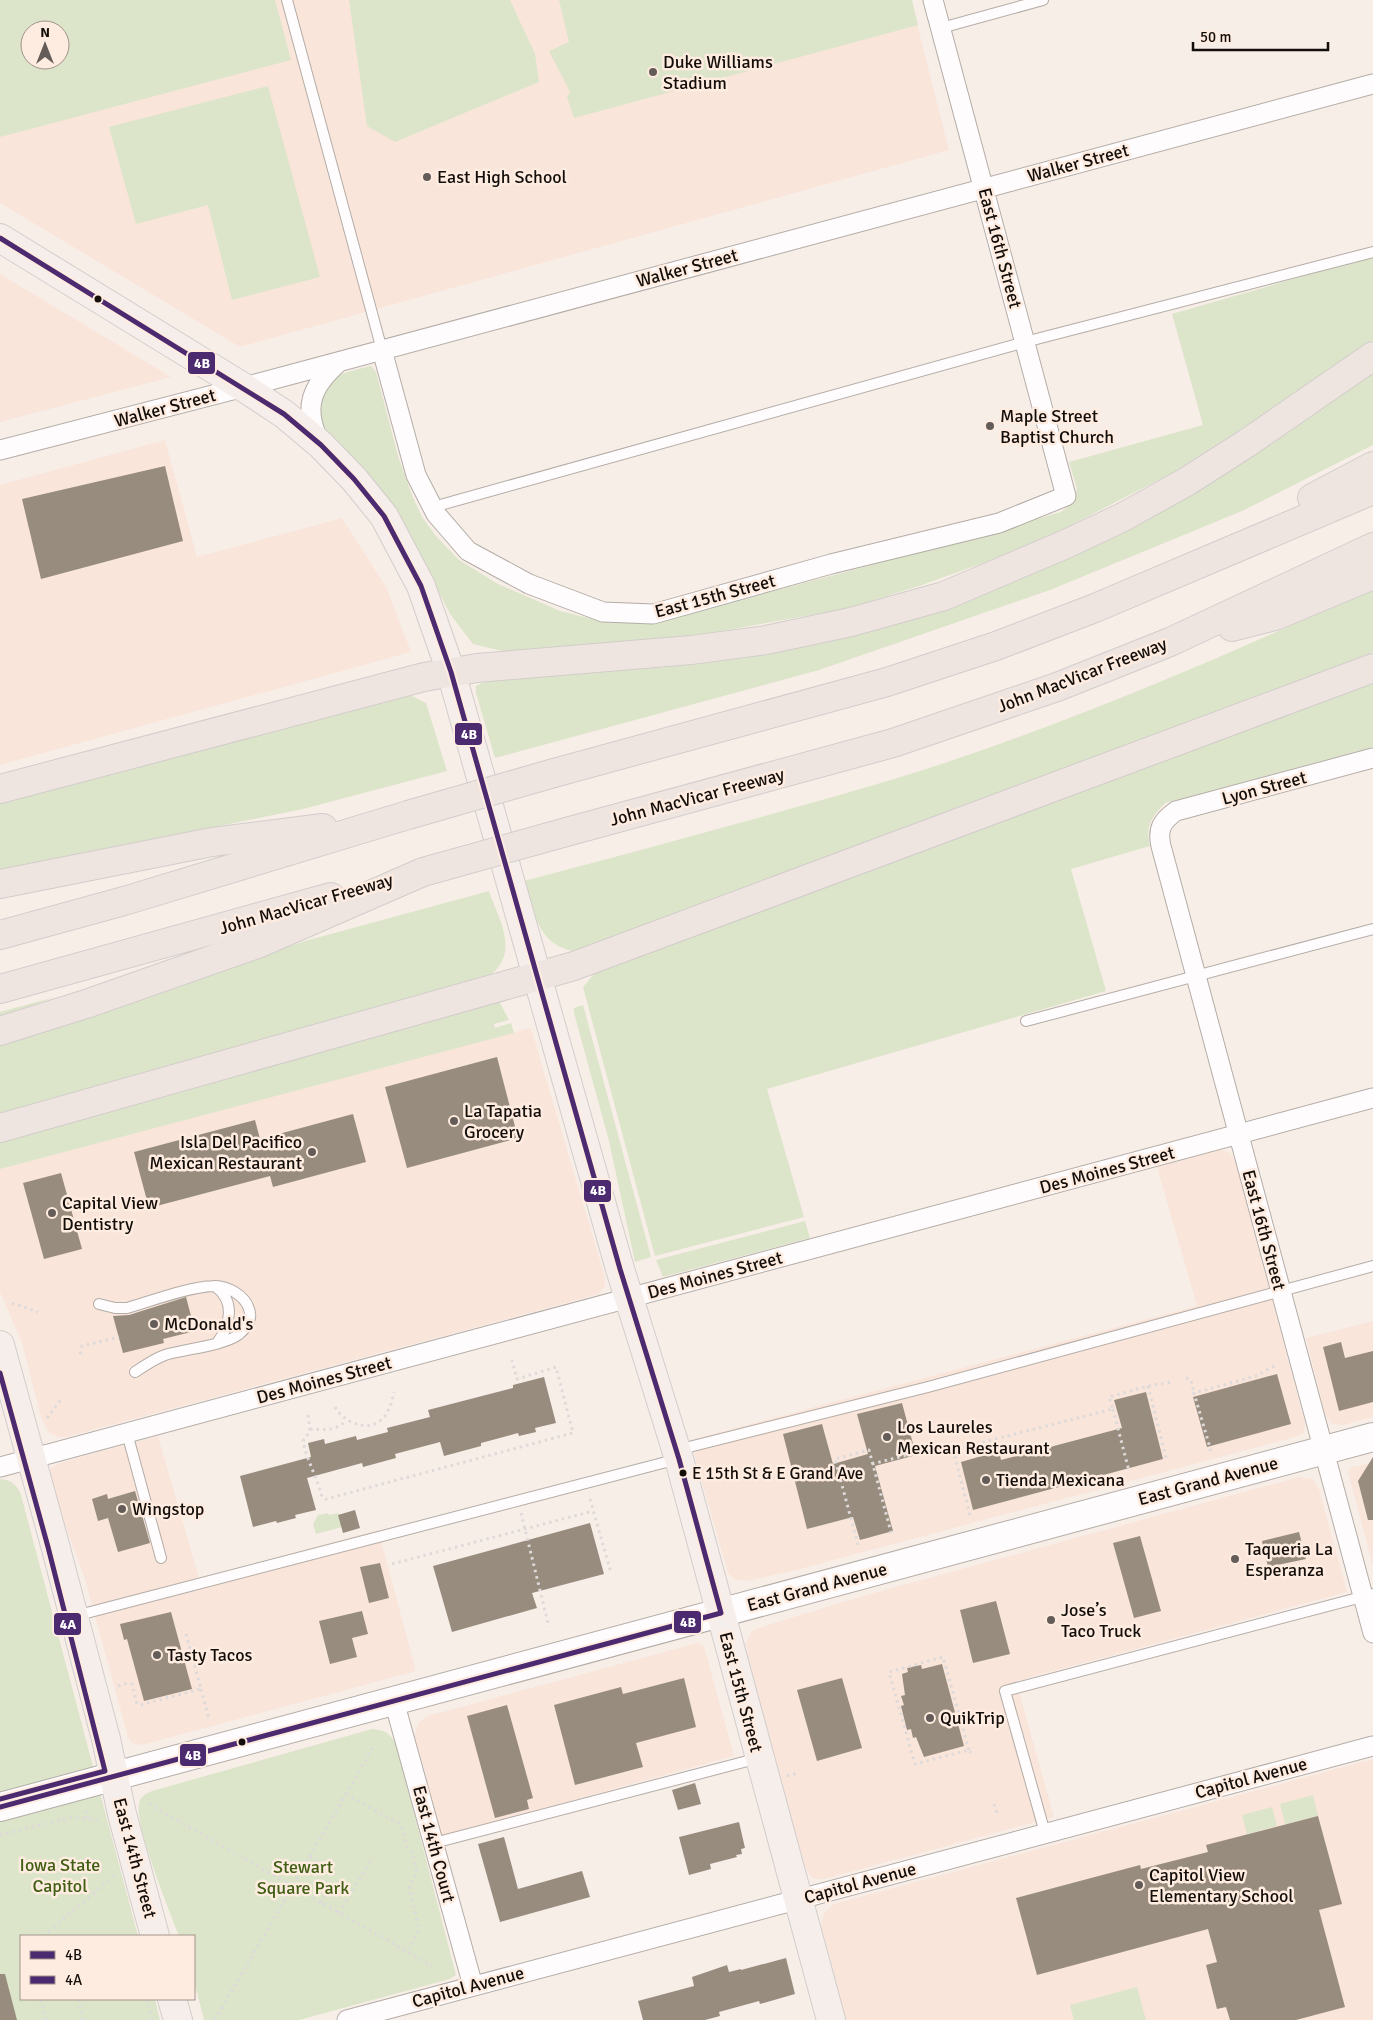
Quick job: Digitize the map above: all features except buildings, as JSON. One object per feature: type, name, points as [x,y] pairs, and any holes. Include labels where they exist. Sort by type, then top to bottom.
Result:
[{"type":"highway","points":[[0,789],[424,677],[477,668],[690,650],[766,640],[851,622],[944,596],[1066,544],[1139,508],[1186,482],[1373,356]]},
{"type":"highway","points":[[1146,586],[1373,466]]},
{"type":"highway","points":[[0,935],[124,901],[554,773],[887,682],[996,646],[1095,608],[1373,490]]},
{"type":"highway","name":"John MacVicar Freeway","points":[[0,989],[893,743],[1057,687],[1170,642],[1373,547]]},
{"type":"highway","points":[[1170,642],[1275,616],[1373,575]]},
{"type":"highway","points":[[0,1128],[538,977],[637,944],[1373,668]]},
{"type":"highway","points":[[0,884],[212,842],[285,832],[382,823]]},
{"type":"highway","points":[[0,1031],[95,1001],[260,943],[423,872]]},
{"type":"main road","name":"East 15th Street","points":[[0,238],[284,414],[321,445],[354,479],[384,516],[421,586],[451,672],[629,1298],[678,1455],[831,2020]]},
{"type":"main road","name":"East 14th Street","points":[[0,1345],[32,1458],[106,1739],[122,1814],[155,1935]]},
{"type":"main road","name":"East Grand Avenue","points":[[0,1807],[1373,1437]]},
{"type":"main road","points":[[172,2000],[178,2020]]},
{"type":"street","name":"East 16th Street","points":[[933,0],[1066,496]]},
{"type":"street","name":"Walker Street","points":[[0,450],[382,350],[1373,84]]},
{"type":"street","name":"East 15th Street","points":[[382,350],[416,476],[436,514],[468,551],[529,584],[603,612],[653,614],[831,564],[999,523],[1066,496]]},
{"type":"street","points":[[321,445],[311,424],[310,410],[316,392],[325,375],[340,361]]},
{"type":"street","name":"Lyon Street","points":[[1161,826],[1165,818],[1176,811],[1373,758]]},
{"type":"street","name":"East 16th Street","points":[[1161,826],[1161,846],[1324,1450],[1368,1595],[1373,1633]]},
{"type":"street","name":"Des Moines Street","points":[[0,1468],[126,1432],[1373,1098]]},
{"type":"street","name":"East 14th Court","points":[[394,1701],[473,1986]]},
{"type":"street","name":"Capitol Avenue","points":[[346,2020],[1373,1746]]},
{"type":"lane","points":[[287,0],[382,350]]},
{"type":"lane","points":[[941,28],[1043,0]]},
{"type":"lane","points":[[433,507],[1025,342],[1373,252]]},
{"type":"lane","points":[[1026,1021],[1373,929]]},
{"type":"lane","points":[[74,1617],[1373,1266]]},
{"type":"lane","points":[[214,1286],[224,1293],[228,1301],[227,1323],[224,1334],[217,1343]]},
{"type":"lane","points":[[99,1304],[127,1308],[202,1287],[214,1286],[228,1289],[239,1295],[246,1302],[251,1317],[249,1324],[236,1336],[217,1343],[163,1356],[135,1372]]},
{"type":"lane","points":[[126,1432],[160,1558]]},
{"type":"lane","points":[[1045,1833],[1005,1691],[1368,1595]]},
{"type":"lane","points":[[434,1843],[759,1758]]},
{"type":"path","points":[[12,1303],[38,1312]]},
{"type":"path","points":[[82,1346],[119,1337]]},
{"type":"path","points":[[80,1339],[82,1346],[80,1354]]},
{"type":"path","points":[[326,1499],[573,1433],[556,1368],[517,1378],[512,1360]]},
{"type":"path","points":[[1194,1393],[1256,1376],[1278,1365]]},
{"type":"path","points":[[1186,1378],[1191,1380],[1211,1451]]},
{"type":"path","points":[[1129,1472],[1109,1396],[1171,1382]]},
{"type":"path","points":[[1148,1386],[1168,1461]]},
{"type":"path","points":[[335,1407],[346,1421],[356,1425],[372,1424],[383,1419],[389,1411],[394,1392]]},
{"type":"path","points":[[47,1418],[62,1398]]},
{"type":"path","points":[[938,1454],[1113,1408]]},
{"type":"path","points":[[308,1415],[310,1429],[303,1441],[304,1446],[310,1467],[315,1473],[322,1497],[326,1499],[327,1505]]},
{"type":"path","points":[[310,1429],[331,1430],[340,1427],[346,1421]]},
{"type":"path","points":[[858,1545],[835,1459],[869,1450],[892,1536]]},
{"type":"path","points":[[953,1450],[970,1515]]},
{"type":"path","points":[[872,1464],[919,1452]]},
{"type":"path","points":[[590,1499],[611,1573]]},
{"type":"path","points":[[392,1564],[593,1511]]},
{"type":"path","points":[[521,1512],[549,1627]]},
{"type":"path","points":[[185,1630],[209,1720]]},
{"type":"path","points":[[943,1657],[970,1751],[915,1764],[903,1730],[889,1672],[943,1657]]},
{"type":"path","points":[[118,1686],[128,1683],[132,1684],[137,1704],[140,1705],[201,1689]]},
{"type":"path","points":[[216,2020],[375,1744]]},
{"type":"path","points":[[787,1776],[798,1773]]},
{"type":"path","points":[[346,1794],[401,1825],[407,1846],[412,1851],[417,1873],[409,1886],[419,1928],[407,1952]]},
{"type":"path","points":[[149,1804],[432,1966]]},
{"type":"path","points":[[994,1804],[998,1816]]},
{"type":"path","points":[[85,1810],[87,1818]]},
{"type":"path","points":[[0,1835],[69,1818],[96,1819],[100,1823],[102,1832]]},
{"type":"path","points":[[310,1857],[330,1869]]},
{"type":"path","points":[[340,1913],[372,1857]]},
{"type":"path","points":[[112,1867],[116,1883]]},
{"type":"path","points":[[44,1935],[114,1876]]},
{"type":"path","points":[[321,1903],[333,1882]]},
{"type":"path","points":[[41,2000],[46,2020]]},
{"type":"path","points":[[78,2000],[83,2020]]},
{"type":"shaded area","name":"East High School","points":[[0,0],[911,0],[949,150],[240,347],[0,203]]},
{"type":"shaded area","points":[[0,274],[171,377],[0,422]]},
{"type":"shaded area","points":[[165,440],[197,557],[342,518],[386,587],[411,652],[0,765],[0,485]]},
{"type":"shaded area","points":[[531,1028],[605,1278],[605,1286],[599,1294],[66,1437],[58,1437],[48,1432],[41,1417],[22,1343],[0,1292],[0,1169]]},
{"type":"shaded area","points":[[1221,1150],[1230,1153],[1236,1164],[1305,1424],[1304,1433],[1299,1436],[796,1570],[748,1581],[734,1579],[728,1573],[690,1440],[1197,1306],[1157,1167]]},
{"type":"shaded area","points":[[1373,1321],[1373,1417],[1343,1425],[1332,1424],[1325,1414],[1306,1338]]},
{"type":"shaded area","points":[[158,1436],[199,1578],[378,1530],[416,1671],[142,1745],[131,1742],[128,1737],[84,1576],[48,1479],[49,1471],[52,1467],[63,1462]]},
{"type":"shaded area","points":[[1373,1463],[1373,1566],[1348,1472],[1351,1467]]},
{"type":"shaded area","points":[[1299,1477],[1313,1479],[1318,1486],[1347,1592],[1016,1681],[1054,1817],[824,1879],[814,1879],[809,1874],[803,1862],[748,1656],[746,1644],[751,1632],[755,1629],[863,1596]]},
{"type":"shaded area","points":[[698,1643],[704,1646],[734,1756],[442,1836],[415,1736],[418,1723],[423,1719],[428,1716]]},
{"type":"shaded area","name":"Capitol View Elementary School","points":[[1373,1759],[1373,2020],[846,2020],[821,1925],[824,1913],[834,1904]]},
{"type":"green space","points":[[0,0],[275,0],[291,60],[0,137]]},
{"type":"green space","points":[[349,0],[510,0],[535,54],[539,82],[395,142],[367,126]]},
{"type":"green space","name":"Duke Williams Stadium","points":[[559,0],[912,0],[918,25],[574,118],[567,97],[570,92],[549,51],[569,42]]},
{"type":"green space","points":[[268,86],[320,277],[232,300],[208,205],[136,224],[109,127]]},
{"type":"green space","points":[[1373,256],[1373,340],[1299,392],[1172,473],[1056,533],[986,562],[919,586],[845,609],[705,634],[605,646],[506,652],[473,644],[450,614],[421,557],[327,437],[320,418],[320,400],[327,384],[345,373],[371,366],[376,372],[398,456],[412,495],[422,517],[436,536],[459,560],[498,584],[560,611],[609,623],[652,623],[876,564],[1061,512],[1074,501],[1077,488],[1069,462],[1203,425],[1172,314]]},
{"type":"green space","points":[[1373,368],[1373,445],[1242,511],[1050,590],[819,670],[495,758],[476,693],[476,686],[489,680],[668,667],[757,653],[970,594]]},
{"type":"green space","points":[[1373,588],[1373,652],[1149,739],[578,952],[565,949],[554,943],[546,936],[535,917],[524,881],[828,798],[968,755],[1020,737],[1172,677],[1273,634]]},
{"type":"green space","points":[[1373,678],[1373,747],[1165,803],[1150,823],[1148,833],[1150,846],[1071,869],[1106,991],[767,1089],[804,1217],[655,1256],[583,987],[594,974]]},
{"type":"green space","points":[[400,695],[410,695],[426,703],[447,771],[303,809],[0,871],[0,801]]},
{"type":"green space","points":[[489,891],[502,927],[505,949],[503,960],[496,970],[485,979],[0,1115],[0,1042],[305,941]]},
{"type":"green space","points":[[55,997],[0,1017],[0,1012]]},
{"type":"green space","points":[[499,1001],[509,1020],[494,1024],[495,1028],[511,1023],[514,1033],[0,1169],[0,1140]]},
{"type":"green space","points":[[583,1005],[651,1257],[635,1262],[609,1141],[574,1013],[574,1008]]},
{"type":"green space","points":[[805,1221],[810,1238],[663,1277],[656,1260]]},
{"type":"green space","name":"Iowa State Capitol","points":[[0,1479],[13,1484],[18,1488],[21,1495],[138,1935],[20,1935],[20,2000],[155,2000],[160,2020],[0,2020]]},
{"type":"green space","points":[[328,1513],[329,1515],[338,1513],[342,1527],[316,1534],[313,1524],[318,1515]]},
{"type":"green space","name":"Stewart Square Park","points":[[372,1729],[386,1733],[396,1744],[456,1975],[450,1979],[299,2020],[204,2020],[195,1985],[195,1935],[179,1935],[154,1869],[142,1830],[139,1804],[145,1794]]},
{"type":"green space","points":[[1313,1795],[1318,1816],[1285,1824],[1280,1804]]},
{"type":"green space","points":[[1272,1807],[1277,1826],[1247,1834],[1242,1815]]},
{"type":"green space","points":[[1137,1987],[1146,2020],[1074,2020],[1070,2005]]},
{"type":"transit line","name":"4B","points":[[0,238],[284,414],[321,445],[354,479],[384,516],[421,586],[451,672],[620,1269],[679,1459],[721,1613],[0,1807]]},
{"type":"transit line","name":"4A","points":[[0,1373],[48,1547],[105,1771],[0,1799]]},
{"type":"place","name":"Duke Williams Stadium","points":[[653,72]]},
{"type":"place","name":"East High School","points":[[427,177]]},
{"type":"place","name":"Maple Street Baptist Church","points":[[990,426]]},
{"type":"place","name":"La Tapatia Grocery","points":[[454,1121]]},
{"type":"place","name":"Isla Del Pacifico Mexican Restaurant","points":[[312,1152]]},
{"type":"place","name":"Capital View Dentistry","points":[[52,1213]]},
{"type":"place","name":"McDonald's","points":[[154,1324]]},
{"type":"place","name":"Los Laureles Mexican Restaurant","points":[[887,1437]]},
{"type":"place","name":"E 15th St & E Grand Ave","points":[[683,1473]]},
{"type":"place","name":"Tienda Mexicana","points":[[986,1480]]},
{"type":"place","name":"Wingstop","points":[[122,1509]]},
{"type":"place","name":"Taqueria La Esperanza","points":[[1235,1559]]},
{"type":"place","name":"Jose’s Taco Truck","points":[[1051,1620]]},
{"type":"place","name":"Tasty Tacos","points":[[157,1655]]},
{"type":"place","name":"QuikTrip","points":[[930,1718]]},
{"type":"place","name":"Capitol View Elementary School","points":[[1139,1885]]}]
